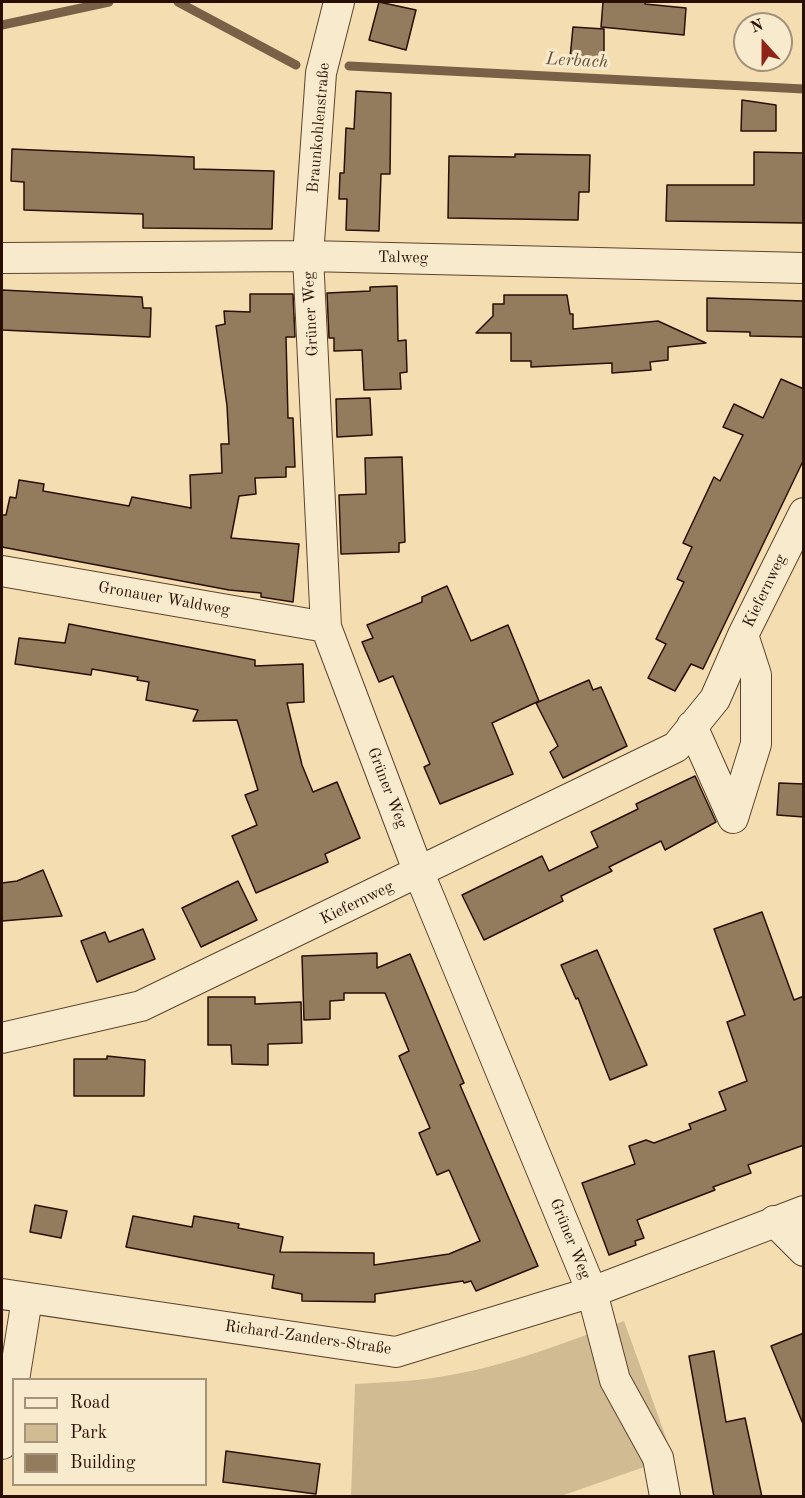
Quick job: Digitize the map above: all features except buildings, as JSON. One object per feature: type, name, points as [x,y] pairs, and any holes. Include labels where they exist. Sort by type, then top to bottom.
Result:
[{"type":"street","name":"Braunkohlenstraße","points":[[308,256],[321,73],[339,2]]},
{"type":"street","name":"Talweg","points":[[2,258],[308,256],[804,268]]},
{"type":"street","name":"Grüner Weg","points":[[308,256],[326,627],[419,873],[592,1292],[615,1380],[658,1458],[665,1497]]},
{"type":"street","name":"Kiefernweg","points":[[2,1038],[141,1006],[675,747],[715,699],[743,635],[804,513]]},
{"type":"street","name":"Gronauer Waldweg","points":[[2,571],[326,627]]},
{"type":"street","name":"Kiefernweg","points":[[692,726],[733,818],[756,744],[756,675],[743,635]]},
{"type":"street","name":"Richard-Zanders-Straße","points":[[14,1297],[396,1352],[592,1292],[804,1211]]},
{"type":"street","points":[[774,1221],[804,1251]]},
{"type":"street","points":[[14,1297],[14,1378]]},
{"type":"street","points":[[2,1444],[12,1392]]},
{"type":"green space","points":[[624,1321],[673,1457],[561,1496],[351,1496],[355,1384],[431,1378],[478,1369],[541,1351]]},
{"type":"waterway","name":"Lerbach","points":[[2,25],[109,2]]},
{"type":"waterway","name":"Lerbach","points":[[178,2],[296,65]]},
{"type":"waterway","name":"Lerbach","points":[[349,66],[804,89]]}]
